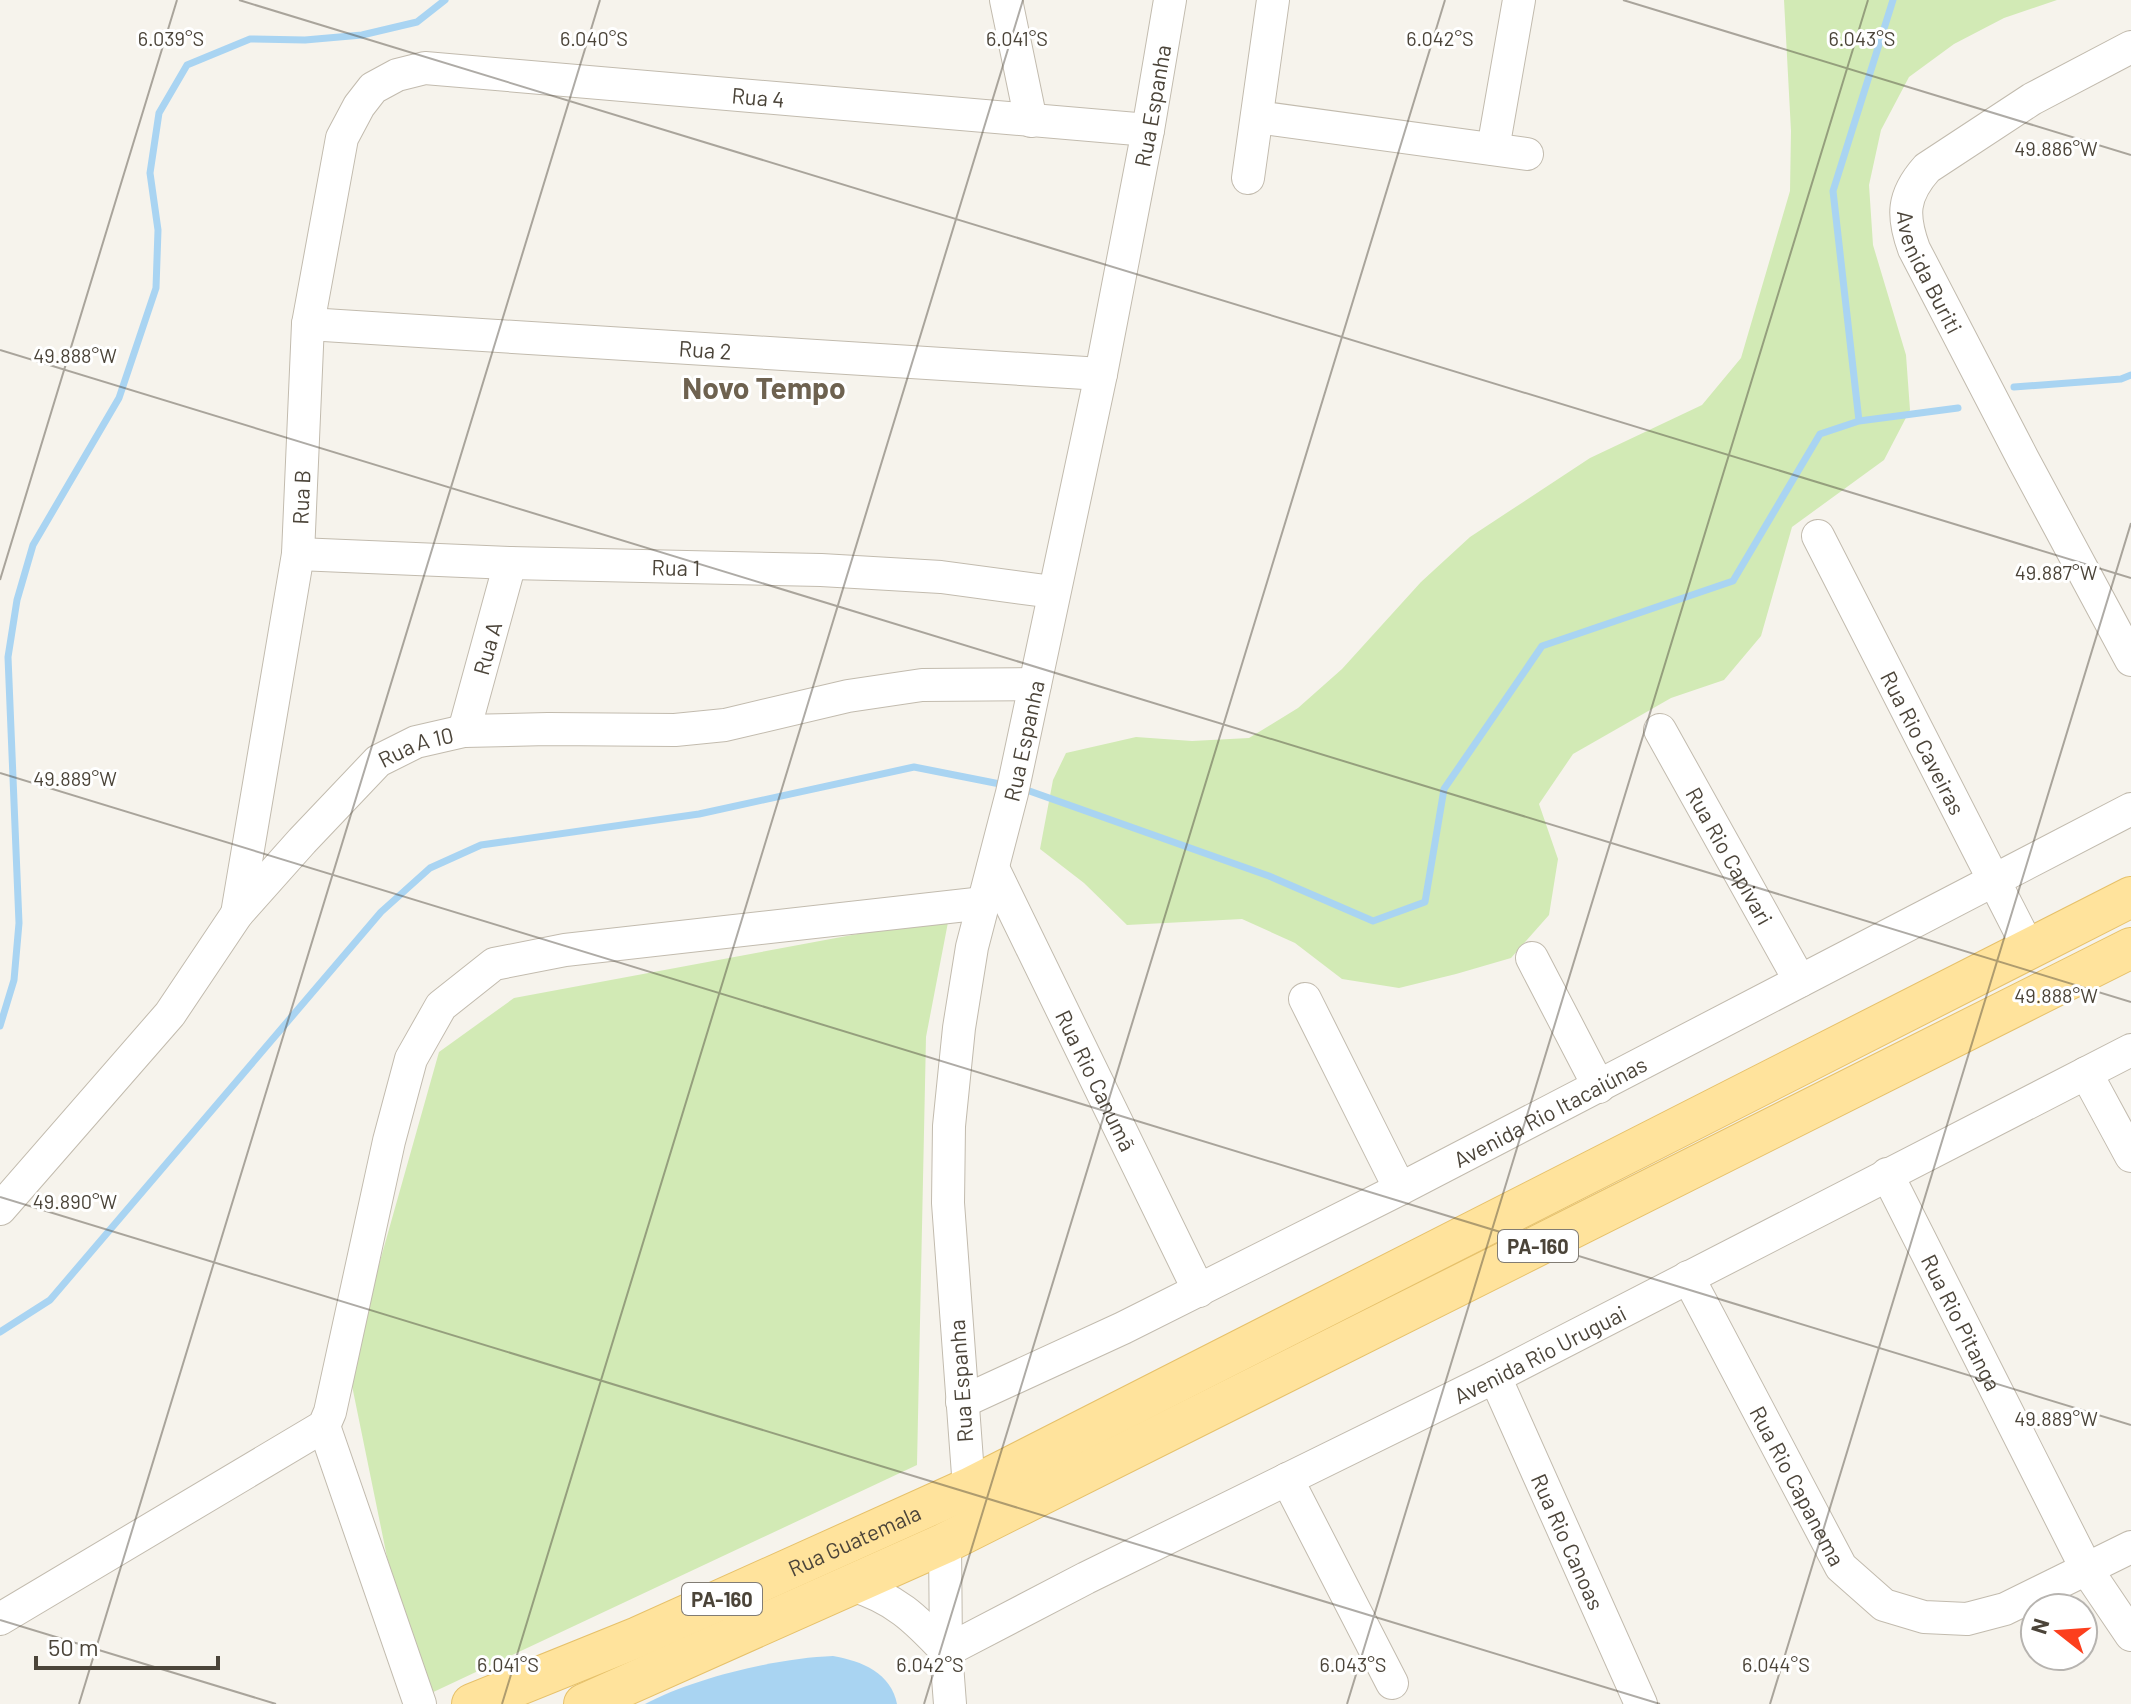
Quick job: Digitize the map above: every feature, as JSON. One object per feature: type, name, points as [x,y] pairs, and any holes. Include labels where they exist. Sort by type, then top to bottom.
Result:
[{"type":"main road","name":"PA-160","points":[[969,1488],[2131,897]]},
{"type":"main road","name":"PA-160","points":[[945,1543],[2131,948]]},
{"type":"main road","name":"Rua Guatemala","points":[[584,1704],[645,1655],[969,1488]]},
{"type":"main road","name":"Rua Guatemala","points":[[472,1704],[645,1655],[851,1585],[945,1543]]},
{"type":"street","points":[[1006,0],[1031,121]]},
{"type":"street","name":"Rua Espanha","points":[[969,1488],[948,1203],[949,1126],[959,1028],[972,947],[1022,751],[1101,374],[1170,0]]},
{"type":"street","points":[[1248,178],[1273,0]]},
{"type":"street","points":[[1493,149],[1519,0]]},
{"type":"street","name":"Avenida Buriti","points":[[2131,47],[2032,99],[1927,168],[1915,181],[1906,203],[1905,224],[1914,249],[2131,660]]},
{"type":"street","name":"Rua 4","points":[[373,88],[397,75],[425,68],[1148,130]]},
{"type":"street","name":"Rua B","points":[[237,914],[298,554],[308,324],[342,138],[359,106],[373,88]]},
{"type":"street","points":[[1257,117],[1527,154]]},
{"type":"street","name":"Rua 2","points":[[308,324],[1101,374]]},
{"type":"street","name":"Rua Rio Caveiras","points":[[1818,536],[2029,949]]},
{"type":"street","name":"Rua 1","points":[[298,554],[510,563],[821,570],[941,577],[1053,592]]},
{"type":"street","name":"Rua A","points":[[464,731],[510,563]]},
{"type":"street","name":"Rua A 10","points":[[0,1209],[170,1014],[237,914],[378,761],[416,742],[464,731],[675,730],[725,725],[848,696],[922,685],[1035,684]]},
{"type":"street","name":"Rua Rio Capivari","points":[[1660,730],[1800,981]]},
{"type":"street","name":"Avenida Rio Itacaiúnas","points":[[962,1402],[1199,1291],[1599,1087],[2131,809]]},
{"type":"street","name":"Rua Rio Canumã","points":[[993,868],[1199,1291]]},
{"type":"street","points":[[0,1619],[324,1426],[330,1412],[389,1141],[411,1059],[441,1006],[494,964],[565,950],[984,903]]},
{"type":"street","points":[[1532,958],[1599,1087]]},
{"type":"street","points":[[1305,999],[1400,1189]]},
{"type":"street","name":"Avenida Rio Uruguai","points":[[946,1651],[1086,1578],[1495,1377],[2131,1050]]},
{"type":"street","points":[[2086,1073],[2131,1156]]},
{"type":"street","name":"Rua Rio Pitanga","points":[[1887,1174],[2087,1570],[2131,1635]]},
{"type":"street","name":"Rua Rio Capanema","points":[[1688,1277],[1841,1567],[1884,1605],[1924,1617],[1967,1619],[2005,1609],[2131,1547]]},
{"type":"street","name":"Rua Rio Canoas","points":[[1495,1377],[1641,1704]]},
{"type":"street","points":[[324,1426],[420,1704]]},
{"type":"street","points":[[1287,1479],[1392,1683]]},
{"type":"street","points":[[945,1543],[950,1704]]},
{"type":"street","points":[[851,1585],[874,1591],[895,1602],[946,1651]]},
{"type":"green space","points":[[1784,0],[2057,0],[2004,18],[1954,44],[1909,77],[1881,130],[1869,185],[1873,245],[1906,355],[1910,410],[1884,460],[1792,527],[1761,636],[1724,680],[1671,698],[1573,754],[1539,804],[1558,859],[1549,915],[1511,958],[1399,988],[1342,979],[1295,943],[1242,919],[1127,925],[1084,883],[1040,849],[1053,780],[1066,753],[1136,737],[1192,741],[1249,738],[1298,708],[1342,669],[1421,582],[1470,537],[1590,458],[1702,405],[1741,358],[1790,191],[1791,131]]},
{"type":"green space","points":[[949,917],[926,1037],[917,1465],[427,1695],[387,1557],[349,1371],[439,1052],[514,998]]},
{"type":"water","points":[[833,1656],[874,1670],[889,1684],[897,1704],[645,1704],[687,1686],[736,1671]]},
{"type":"waterway","points":[[0,1026],[14,980],[19,923],[8,657],[17,600],[33,545],[119,398],[156,288],[158,230],[150,173],[159,113],[187,65],[250,39],[305,40],[362,35],[417,22],[445,0]]},
{"type":"waterway","points":[[1859,421],[1833,191],[1893,0]]},
{"type":"waterway","points":[[2014,387],[2121,379],[2131,375]]},
{"type":"waterway","points":[[1021,788],[1269,876],[1373,921],[1425,902],[1444,789],[1542,646],[1733,581],[1820,434],[1859,421],[1958,408]]},
{"type":"waterway","points":[[0,1332],[50,1300],[381,912],[430,868],[481,845],[699,814],[914,767],[1005,785]]},
{"type":"district","name":"Novo Tempo","points":[[764,387]]}]
